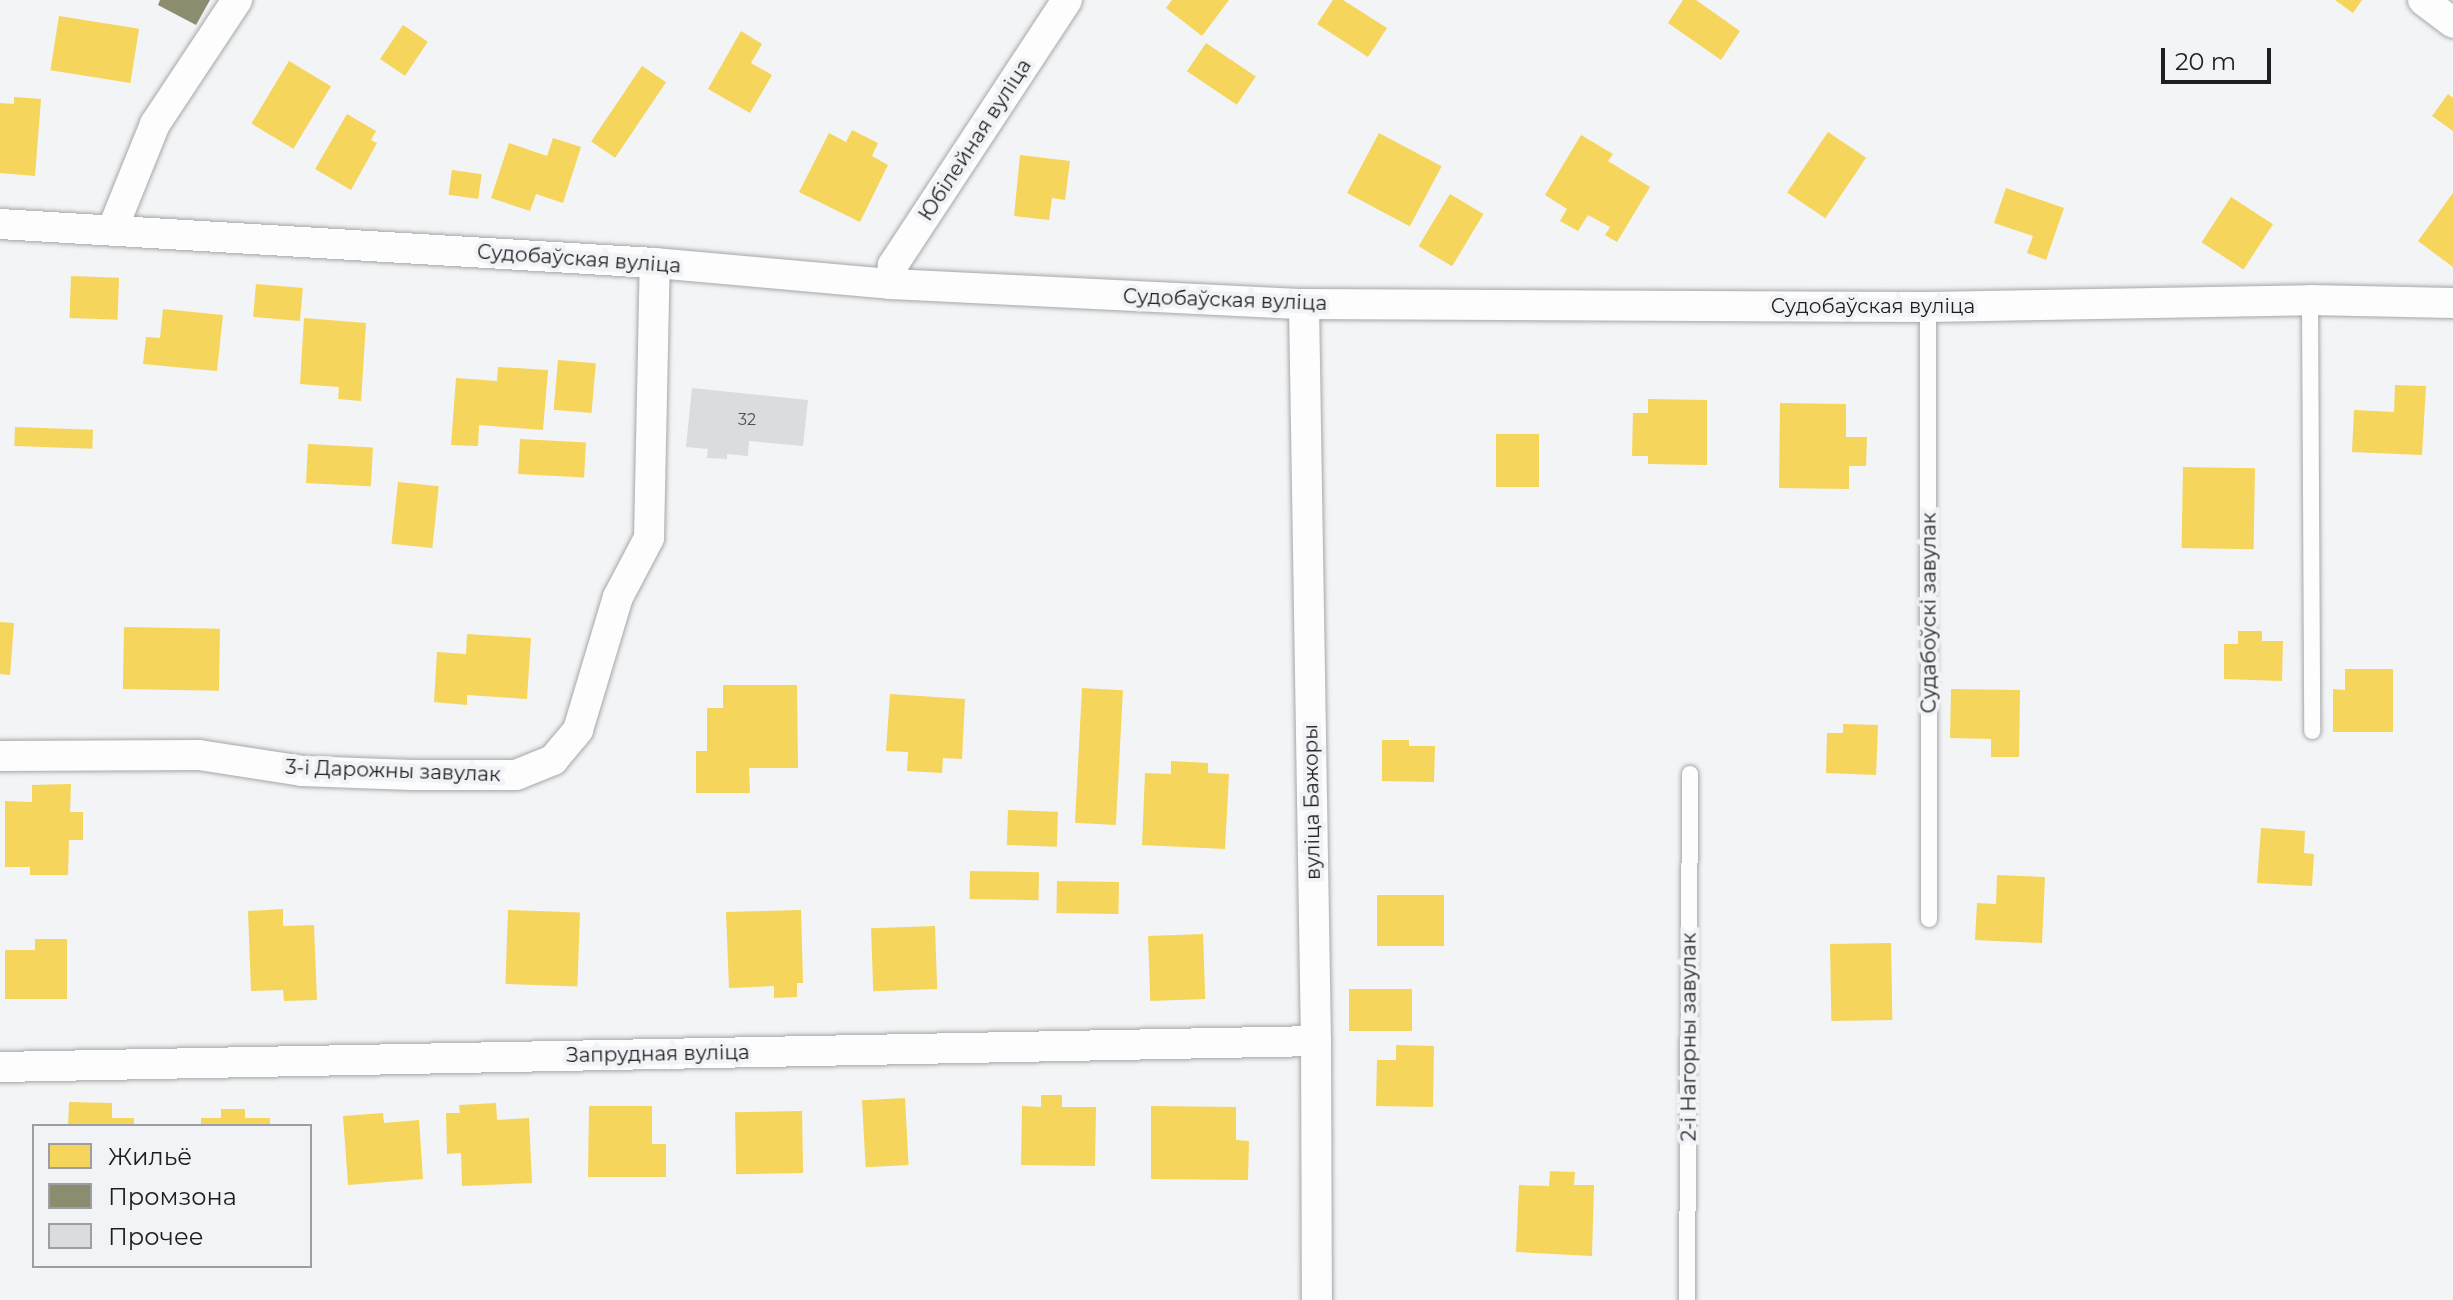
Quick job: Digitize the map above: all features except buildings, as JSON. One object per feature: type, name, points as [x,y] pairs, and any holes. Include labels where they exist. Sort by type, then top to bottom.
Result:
[{"type":"street","points":[[113,228],[155,124],[237,0]]},
{"type":"street","name":"Юбілейная вуліца","points":[[891,284],[893,265],[1067,0]]},
{"type":"street","points":[[2423,0],[2453,23]]},
{"type":"street","name":"Судобаўская вуліца","points":[[0,224],[113,228],[655,263],[891,284],[1304,304],[1928,307],[2310,300],[2453,303]]},
{"type":"street","name":"3-і Дарожны завулак","points":[[0,756],[199,755],[302,771],[427,775],[516,775],[553,760],[578,730],[618,597],[649,538],[655,263]]},
{"type":"street","name":"вуліца Бажоры","points":[[1304,304],[1317,1300]]},
{"type":"street","name":"Запрудная вуліца","points":[[0,1067],[1316,1041]]},
{"type":"lane","points":[[2310,300],[2312,731]]},
{"type":"lane","name":"Судабоўскі завулак","points":[[1928,307],[1929,919]]},
{"type":"lane","name":"2-і Нагорны завулак","points":[[1687,1300],[1690,774]]}]
